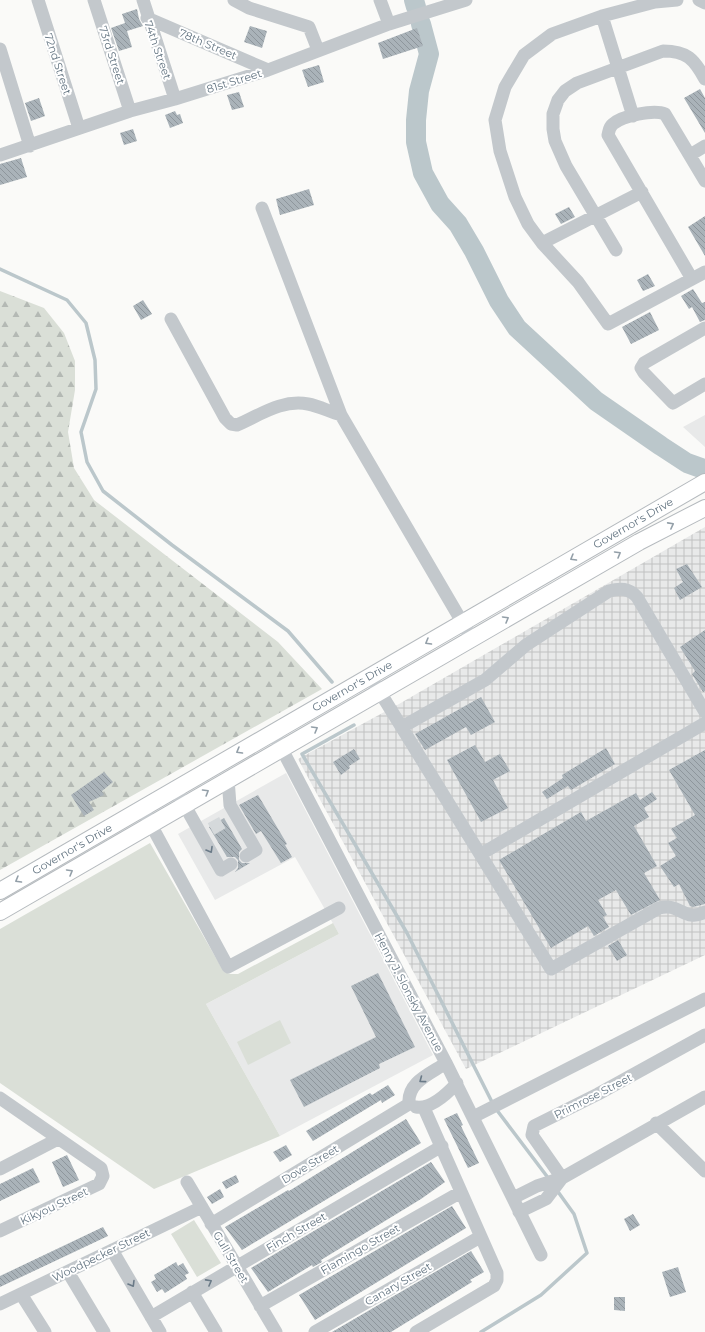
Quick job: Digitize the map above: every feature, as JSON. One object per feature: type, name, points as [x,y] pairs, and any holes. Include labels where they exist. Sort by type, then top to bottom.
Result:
[{"type":"main road","name":"Governor's Drive","points":[[0,891],[698,485]]},
{"type":"main road","name":"Governor's Drive","points":[[0,912],[639,542],[704,508]]},
{"type":"street","name":"72nd Street","points":[[38,0],[79,128]]},
{"type":"street","name":"73rd Street","points":[[94,0],[130,111]]},
{"type":"street","name":"74th Street","points":[[143,0],[175,99]]},
{"type":"street","points":[[234,0],[248,8],[309,28],[318,50]]},
{"type":"street","points":[[380,0],[389,24]]},
{"type":"street","name":"81st Street","points":[[0,155],[130,111],[175,99],[268,70],[389,24],[455,2],[466,0]]},
{"type":"street","points":[[677,0],[655,2],[602,16],[552,34],[524,55],[505,86],[495,120],[500,151],[515,197],[528,224],[542,243],[578,282],[608,324],[705,272]]},
{"type":"street","points":[[699,0],[705,3]]},
{"type":"street","points":[[602,16],[633,116]]},
{"type":"street","name":"78th Street","points":[[148,18],[268,70]]},
{"type":"street","points":[[0,49],[30,146]]},
{"type":"street","points":[[616,250],[594,216],[566,166],[555,141],[553,129],[554,114],[558,100],[565,91],[576,83],[618,66],[663,51],[676,51],[687,55],[699,68],[705,79]]},
{"type":"street","points":[[692,279],[608,136],[609,129],[613,123],[633,116],[654,111],[665,114],[705,181]]},
{"type":"street","points":[[690,155],[705,146]]},
{"type":"street","points":[[542,243],[642,192]]},
{"type":"street","points":[[262,208],[341,415],[472,639]]},
{"type":"street","points":[[171,319],[225,418],[231,424],[237,425],[270,409],[289,403],[308,404],[341,415]]},
{"type":"street","points":[[705,328],[644,363],[641,368],[673,403],[705,384]]},
{"type":"street","points":[[402,727],[485,680],[526,645],[609,591],[615,589],[631,591],[637,597],[705,712]]},
{"type":"street","points":[[370,676],[551,969],[659,908],[674,907],[688,916],[705,912]]},
{"type":"street","points":[[481,854],[705,723]]},
{"type":"street","name":"Henry J. Slonsky Avenue","points":[[273,732],[457,1084],[541,1255]]},
{"type":"street","points":[[228,779],[231,818],[256,850],[246,856]]},
{"type":"street","points":[[175,788],[184,806],[206,832],[221,870],[231,864]]},
{"type":"street","points":[[142,808],[228,967],[339,908]]},
{"type":"street","points":[[473,1117],[705,999]]},
{"type":"street","name":"Primrose Street","points":[[562,1178],[535,1142],[532,1135],[534,1126],[598,1094],[705,1035]]},
{"type":"street","points":[[446,1063],[419,1081],[410,1091],[409,1104],[424,1108],[446,1094],[457,1084]]},
{"type":"street","points":[[513,1198],[537,1186],[562,1178],[656,1123],[705,1097]]},
{"type":"street","points":[[0,1168],[58,1139],[2,1101]]},
{"type":"street","name":"Dove Street","points":[[211,1224],[409,1104]]},
{"type":"street","points":[[416,1332],[494,1286],[497,1280],[497,1273],[424,1108]]},
{"type":"street","points":[[656,1123],[705,1171]]},
{"type":"street","name":"Kikyou Street","points":[[0,1232],[99,1184],[103,1176],[101,1168],[58,1139]]},
{"type":"street","name":"Finch Street","points":[[151,1317],[442,1146]]},
{"type":"street","points":[[519,1212],[546,1199],[562,1178]]},
{"type":"street","name":"Gull Street","points":[[187,1182],[276,1332]]},
{"type":"street","name":"Flamingo Street","points":[[260,1306],[460,1192]]},
{"type":"street","name":"Woodpecker Street","points":[[0,1304],[202,1207]]},
{"type":"street","name":"Canary Street","points":[[315,1332],[480,1237]]},
{"type":"street","points":[[112,1250],[160,1332]]},
{"type":"street","points":[[68,1272],[104,1332]]},
{"type":"street","points":[[192,1292],[216,1332]]},
{"type":"street","points":[[21,1294],[45,1332]]},
{"type":"shaded area","points":[[705,415],[705,447],[683,427]]},
{"type":"shaded area","points":[[705,527],[705,955],[466,1069],[298,759],[399,704]]},
{"type":"shaded area","points":[[286,773],[433,1055],[280,1136],[206,1004],[339,934],[295,857],[215,900],[178,834]]},
{"type":"green space","points":[[0,291],[44,308],[64,333],[75,361],[75,390],[68,432],[74,468],[94,500],[278,642],[322,689],[0,870]]},
{"type":"green space","points":[[150,843],[224,972],[238,974],[333,923],[339,934],[206,1004],[280,1136],[154,1189],[0,1083],[0,929]]},
{"type":"green space","points":[[280,1020],[291,1043],[248,1065],[237,1042]]},
{"type":"green space","points":[[194,1220],[221,1263],[197,1277],[171,1234]]},
{"type":"building","points":[[137,9],[139,19],[143,26],[127,31],[132,47],[119,51],[111,28],[125,23],[122,14]]},
{"type":"building","points":[[250,26],[267,31],[262,48],[244,42]]},
{"type":"building","points":[[417,28],[423,46],[383,59],[378,43]]},
{"type":"building","points":[[319,65],[324,82],[308,87],[302,70]]},
{"type":"building","points":[[700,89],[705,98],[705,133],[684,98]]},
{"type":"building","points":[[239,92],[244,107],[232,110],[227,95]]},
{"type":"building","points":[[39,98],[45,116],[31,121],[25,103]]},
{"type":"building","points":[[175,111],[177,115],[180,114],[183,123],[170,128],[165,115]]},
{"type":"building","points":[[133,129],[137,141],[124,145],[120,133]]},
{"type":"building","points":[[21,158],[27,177],[0,185],[0,164]]},
{"type":"building","points":[[309,189],[314,205],[280,215],[276,199]]},
{"type":"building","points":[[569,207],[575,217],[561,224],[555,214]]},
{"type":"building","points":[[705,216],[705,256],[688,227]]},
{"type":"building","points":[[648,274],[655,286],[643,291],[637,280]]},
{"type":"building","points":[[693,289],[702,303],[705,302],[705,320],[700,322],[692,307],[689,309],[681,296]]},
{"type":"building","points":[[143,300],[152,314],[141,320],[133,306]]},
{"type":"building","points":[[650,312],[659,330],[631,344],[622,327]]},
{"type":"building","points":[[687,564],[702,587],[680,600],[674,588],[683,582],[676,569]]},
{"type":"building","points":[[705,630],[705,691],[703,692],[692,674],[695,671],[680,647]]},
{"type":"building","points":[[481,697],[495,722],[471,735],[466,727],[425,750],[415,734]]},
{"type":"building","points":[[475,745],[485,762],[500,754],[510,771],[493,780],[508,808],[481,822],[447,760]]},
{"type":"building","points":[[606,748],[615,764],[571,790],[568,786],[547,799],[542,792],[563,778],[562,775]]},
{"type":"building","points":[[354,749],[360,759],[349,766],[350,768],[341,775],[333,762]]},
{"type":"building","points":[[705,750],[705,904],[693,907],[690,906],[679,884],[674,887],[660,866],[676,856],[668,843],[677,838],[671,829],[695,815],[669,770]]},
{"type":"building","points":[[104,772],[113,782],[102,791],[104,795],[89,802],[94,810],[84,816],[71,795]]},
{"type":"building","points":[[652,792],[657,799],[644,808],[649,817],[634,826],[657,866],[644,873],[660,900],[631,915],[616,890],[598,900],[607,915],[603,917],[609,927],[594,936],[588,926],[551,948],[499,860],[581,812],[586,821],[636,793],[640,800]]},
{"type":"building","points":[[258,795],[287,844],[285,845],[292,857],[281,863],[261,831],[256,834],[239,805]]},
{"type":"building","points":[[224,818],[242,849],[239,852],[239,860],[242,863],[250,863],[235,872],[238,868],[238,860],[235,857],[227,857],[209,827]]},
{"type":"building","points":[[618,940],[627,955],[617,961],[608,946]]},
{"type":"building","points":[[378,973],[415,1047],[379,1064],[380,1068],[304,1107],[290,1080],[376,1037],[351,986]]},
{"type":"building","points":[[388,1085],[395,1095],[382,1103],[381,1100],[313,1141],[306,1131],[370,1093],[372,1095]]},
{"type":"building","points":[[457,1113],[463,1125],[461,1126],[479,1163],[468,1168],[444,1119]]},
{"type":"building","points":[[406,1119],[421,1143],[242,1250],[225,1227],[288,1190],[289,1191]]},
{"type":"building","points":[[286,1145],[292,1155],[280,1162],[273,1152]]},
{"type":"building","points":[[67,1155],[79,1180],[63,1187],[52,1162]]},
{"type":"building","points":[[431,1162],[445,1182],[421,1199],[321,1260],[322,1262],[313,1267],[312,1265],[268,1292],[251,1268]]},
{"type":"building","points":[[33,1168],[40,1182],[0,1201],[0,1184]]},
{"type":"building","points":[[236,1175],[239,1182],[226,1189],[222,1182]]},
{"type":"building","points":[[220,1189],[224,1197],[212,1204],[207,1197]]},
{"type":"building","points":[[452,1206],[466,1228],[315,1320],[299,1295]]},
{"type":"building","points":[[633,1214],[640,1225],[630,1231],[624,1219]]},
{"type":"building","points":[[103,1227],[108,1236],[0,1287],[0,1276]]},
{"type":"building","points":[[471,1251],[484,1272],[470,1280],[472,1282],[391,1332],[332,1332]]},
{"type":"building","points":[[176,1262],[178,1266],[183,1263],[189,1273],[185,1275],[187,1279],[165,1293],[162,1289],[157,1292],[151,1282],[156,1279],[154,1275]]},
{"type":"building","points":[[678,1267],[686,1292],[670,1297],[662,1272]]},
{"type":"building","points":[[614,1297],[625,1297],[625,1311],[614,1310]]},
{"type":"waterway","points":[[414,0],[416,7]]},
{"type":"waterway","points":[[421,24],[429,54],[419,91],[416,120],[416,142],[423,173],[440,204],[458,224],[474,251],[499,301],[517,328],[596,401],[687,463],[701,468]]},
{"type":"waterway","points":[[0,269],[67,300],[86,323],[95,360],[96,389],[81,432],[87,462],[103,491],[172,545],[288,631],[332,682]]},
{"type":"waterway","points":[[354,725],[302,754],[407,933],[493,1104]]},
{"type":"waterway","points":[[496,1109],[549,1179]]},
{"type":"waterway","points":[[481,1332],[541,1295],[587,1253],[574,1214],[556,1189]]},
{"type":"tunnel","points":[[211,829],[225,821]]}]
